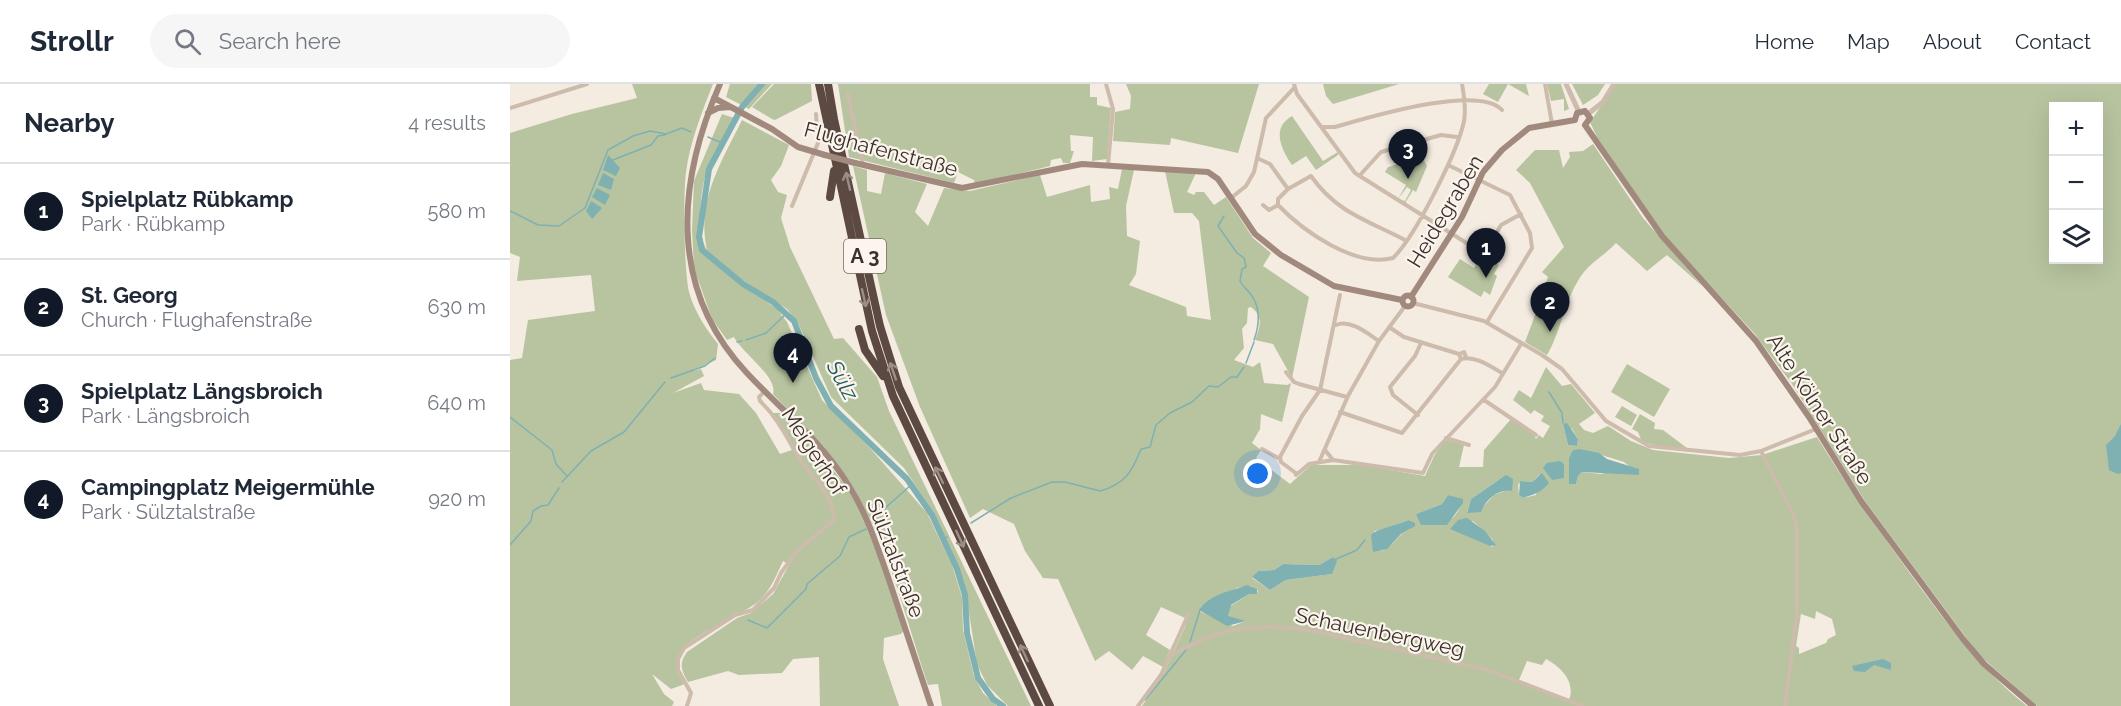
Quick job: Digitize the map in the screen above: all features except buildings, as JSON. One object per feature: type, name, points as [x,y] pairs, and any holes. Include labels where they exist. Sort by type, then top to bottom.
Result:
[{"type":"highway","name":"A 3","points":[[819,84],[872,331],[893,396],[1039,706]]},
{"type":"highway","name":"A 3","points":[[828,84],[880,326],[893,371],[920,434],[1050,706]]},
{"type":"highway","points":[[830,197],[835,164]]},
{"type":"highway","points":[[859,329],[865,350],[893,396]]},
{"type":"main road","name":"Sülztalstraße","points":[[720,84],[694,155],[690,185],[688,231],[694,276],[704,308],[717,334],[739,364],[821,448],[856,499],[873,533],[931,706]]},
{"type":"main road","points":[[714,98],[737,110]]},
{"type":"main road","points":[[708,113],[722,107],[737,110]]},
{"type":"main road","name":"Flughafenstraße","points":[[737,110],[772,129],[798,147],[815,153],[967,188],[1070,165],[1108,165],[1208,172],[1217,177],[1261,241],[1314,276],[1334,286],[1403,303]]},
{"type":"main road","points":[[1579,112],[1588,114],[1589,120],[1586,124],[1580,125],[1575,120],[1579,112]]},
{"type":"main road","name":"Heidegraben","points":[[1412,300],[1464,213],[1488,166],[1517,136],[1529,128],[1575,120]]},
{"type":"main road","name":"Alte Kölner Straße","points":[[1586,124],[1662,236],[1756,341],[1816,429],[1861,501],[1963,639],[1984,664],[2033,706]]},
{"type":"main road","points":[[1403,303],[1405,297],[1412,300]]},
{"type":"street","points":[[510,108],[587,84]]},
{"type":"street","points":[[1106,84],[1113,109],[1108,165]]},
{"type":"street","points":[[1406,240],[1347,213],[1331,200],[1311,176],[1288,189],[1278,199],[1278,205],[1317,238],[1349,252],[1392,258],[1406,240],[1422,216],[1448,165],[1465,117],[1462,84]]},
{"type":"street","points":[[1545,84],[1552,125]]},
{"type":"street","points":[[1566,84],[1579,112]]},
{"type":"street","points":[[1588,114],[1603,102],[1614,84]]},
{"type":"street","points":[[1294,86],[1297,94],[1351,168],[1361,174],[1364,180],[1484,254],[1501,225],[1521,214]]},
{"type":"street","points":[[1230,198],[1248,184],[1259,159],[1262,129],[1266,118],[1289,95],[1294,86]]},
{"type":"street","points":[[848,94],[863,165]]},
{"type":"street","points":[[1289,95],[1297,94]]},
{"type":"street","points":[[1322,127],[1335,127],[1420,102],[1463,95],[1485,96],[1502,110]]},
{"type":"street","points":[[792,207],[819,138],[816,114]]},
{"type":"street","points":[[1331,139],[1335,127]]},
{"type":"street","points":[[1361,174],[1382,152],[1438,135],[1457,137]]},
{"type":"street","points":[[1259,159],[1272,166],[1288,189]]},
{"type":"street","points":[[1448,165],[1507,193],[1530,233],[1532,247],[1486,322]]},
{"type":"street","points":[[1263,205],[1269,210],[1278,205]]},
{"type":"street","points":[[1280,459],[1302,416],[1320,390],[1340,295]]},
{"type":"street","points":[[1412,300],[1486,322],[1555,363],[1606,421],[1640,443],[1649,446],[1728,456],[1761,451],[1816,429]]},
{"type":"street","points":[[1319,462],[1347,397],[1403,303]]},
{"type":"street","points":[[1335,325],[1341,323],[1354,326],[1379,341]]},
{"type":"street","points":[[1389,327],[1404,338],[1484,363],[1502,373]]},
{"type":"street","points":[[1418,415],[1393,395],[1390,387],[1415,356],[1421,343]]},
{"type":"street","points":[[1262,449],[1280,459],[1297,475],[1305,466],[1333,460],[1423,473],[1432,454],[1484,400],[1522,343]]},
{"type":"street","points":[[1340,412],[1402,433],[1462,357]]},
{"type":"street","points":[[1286,372],[1294,382],[1347,397]]},
{"type":"street","name":"Meigerhof","points":[[687,706],[691,693],[678,670],[678,658],[684,648],[735,615],[753,610],[774,588],[781,573],[797,551],[834,520],[829,498],[799,458],[777,419],[760,400],[759,397],[765,391]]},
{"type":"street","points":[[1484,400],[1536,435]]},
{"type":"street","points":[[1446,438],[1469,445]]},
{"type":"street","points":[[1325,450],[1333,460]]},
{"type":"street","points":[[1761,451],[1794,516],[1797,532],[1797,614],[1785,706]]},
{"type":"street","points":[[1138,706],[1161,675],[1189,613]]},
{"type":"street","name":"Schauenbergweg","points":[[1169,657],[1192,643],[1226,629],[1280,627],[1304,629],[1488,670],[1583,706]]},
{"type":"green space","points":[[632,84],[713,84],[690,150],[685,183],[684,232],[689,292],[701,319],[718,344],[716,360],[693,371],[701,369],[704,376],[673,393],[701,383],[704,390],[739,394],[756,413],[780,454],[792,450],[772,413],[781,413],[839,477],[855,501],[870,532],[904,630],[901,634],[884,638],[883,659],[899,706],[820,706],[819,657],[793,659],[782,673],[739,675],[728,671],[688,682],[682,667],[687,652],[737,618],[751,613],[773,594],[789,565],[783,561],[771,586],[758,602],[698,636],[681,651],[676,666],[685,684],[671,689],[652,674],[664,694],[674,702],[672,706],[510,706],[510,360],[522,358],[528,320],[595,311],[591,275],[517,281],[520,257],[510,253],[510,133],[572,114],[637,98]]},
{"type":"green space","points":[[730,84],[772,84],[749,109],[726,97]]},
{"type":"green space","points":[[774,84],[811,84],[812,101],[775,120],[772,119],[752,107]]},
{"type":"green space","points":[[838,84],[1090,84],[1090,97],[1097,97],[1097,105],[1111,108],[1107,159],[1092,161],[1093,137],[1070,135],[1071,151],[1074,151],[1070,163],[1063,163],[1061,158],[1051,160],[1050,166],[975,185],[974,180],[958,172],[954,183],[849,157]]},
{"type":"green space","points":[[1126,84],[1259,84],[1238,153],[1171,138],[1170,145],[1113,141],[1115,112],[1130,109],[1131,96]]},
{"type":"green space","points":[[1323,84],[1399,84],[1333,104],[1326,96]]},
{"type":"green space","points":[[1489,84],[1508,84],[1498,102],[1483,94]]},
{"type":"green space","points":[[1508,84],[1526,84],[1529,96]]},
{"type":"green space","points":[[1547,84],[1561,84],[1569,109],[1564,111],[1564,99],[1551,101]]},
{"type":"green space","points":[[1572,84],[1605,84],[1598,95],[1583,105]]},
{"type":"green space","points":[[1616,84],[2121,84],[2121,706],[2037,706],[1979,655],[1865,501],[1792,384],[1754,333],[1666,238],[1597,137],[1590,122]]},
{"type":"green space","points":[[722,114],[734,118],[711,162],[703,184],[701,225],[707,250],[704,232],[705,215],[712,183],[742,120],[789,145],[781,166],[771,180],[778,192],[787,195],[781,218],[790,247],[834,339],[843,338],[877,377],[889,411],[1031,706],[1008,706],[987,685],[977,664],[964,581],[934,514],[904,468],[831,397],[798,323],[787,309],[736,276],[736,280],[777,309],[787,322],[822,400],[869,447],[927,513],[952,565],[962,597],[963,630],[974,676],[983,693],[997,706],[942,706],[938,684],[928,685],[898,589],[880,541],[858,496],[830,455],[773,394],[773,387],[765,373],[734,337],[727,340],[712,319],[694,268],[692,230],[694,181]]},
{"type":"green space","points":[[1292,116],[1323,161],[1338,152],[1338,155],[1316,170],[1306,156],[1292,165],[1284,152],[1280,133],[1282,126]]},
{"type":"green space","points":[[1593,144],[1643,218],[1702,286],[1667,255],[1647,271],[1616,243],[1584,272],[1578,281],[1547,355],[1525,342],[1537,310],[1548,313],[1554,301],[1543,291],[1548,277],[1542,272],[1564,247],[1530,183],[1516,170],[1535,150],[1559,150],[1563,168],[1570,157],[1569,152],[1583,151]]},
{"type":"green space","points":[[1422,157],[1427,166],[1416,192],[1413,190],[1405,203],[1402,200],[1405,201],[1411,190],[1407,187],[1398,199],[1406,185],[1385,172],[1388,167]]},
{"type":"green space","points":[[853,166],[867,170],[867,191],[881,194],[885,173],[927,184],[915,212],[928,226],[944,188],[970,191],[1040,175],[1047,197],[1090,185],[1091,202],[1110,199],[1109,187],[1118,189],[1122,169],[1134,170],[1126,206],[1127,236],[1140,241],[1136,274],[1129,285],[1186,307],[1187,316],[1211,320],[1199,221],[1192,213],[1174,213],[1165,171],[1196,173],[1187,192],[1194,195],[1196,192],[1204,192],[1214,205],[1226,197],[1253,238],[1271,253],[1263,266],[1309,297],[1292,378],[1273,344],[1255,340],[1259,318],[1251,307],[1248,308],[1247,323],[1242,329],[1244,348],[1234,360],[1253,367],[1260,362],[1264,383],[1287,385],[1291,383],[1282,422],[1261,414],[1260,429],[1252,443],[1261,450],[1256,458],[1290,484],[1311,465],[1361,465],[1425,476],[1434,456],[1445,440],[1464,445],[1459,467],[1483,467],[1484,450],[1511,419],[1532,432],[1536,439],[1539,435],[1543,438],[1550,426],[1541,421],[1544,416],[1534,410],[1531,414],[1513,400],[1519,390],[1531,398],[1546,367],[1562,386],[1571,384],[1595,413],[1579,424],[1584,430],[1593,433],[1608,426],[1631,441],[1653,450],[1729,458],[1762,455],[1817,437],[1867,513],[1945,619],[1983,665],[2027,706],[1142,706],[1164,673],[1186,625],[1185,618],[1161,607],[1146,635],[1170,650],[1163,667],[1143,656],[1132,670],[1109,651],[1095,661],[1058,579],[1043,578],[1025,551],[1014,524],[983,509],[970,518],[920,407],[886,315]],"holes":[[[1563,424],[1572,429],[1578,439],[1577,446],[1568,445]],[[1582,449],[1624,462],[1629,466],[1601,474],[1582,472],[1576,484],[1569,484],[1569,458]],[[1539,475],[1536,495],[1523,498],[1519,495],[1518,485],[1521,481],[1532,482]],[[1499,480],[1507,490],[1494,495],[1482,508],[1467,512],[1471,499]],[[1448,495],[1463,500],[1459,510],[1451,519],[1427,525],[1416,514],[1442,504]],[[1408,520],[1410,529],[1381,551],[1374,531],[1385,530]],[[1473,521],[1493,540],[1493,547],[1455,530]],[[1333,557],[1332,574],[1286,580],[1270,590],[1252,578],[1258,571],[1274,570],[1283,564],[1319,565]],[[1250,586],[1258,590],[1257,594],[1249,594],[1229,607],[1228,617],[1246,621],[1233,626],[1199,611],[1237,588]],[[1816,611],[1832,619],[1836,635],[1828,639],[1826,643],[1799,654],[1799,648],[1796,646],[1801,614],[1815,619]],[[1546,659],[1557,666],[1569,681],[1571,693],[1569,700],[1519,680],[1527,661],[1542,665]]]},
{"type":"green space","points":[[1482,255],[1486,257],[1485,260],[1499,265],[1494,274],[1497,276],[1490,295],[1484,291],[1481,297],[1448,277],[1460,259],[1474,268]]},
{"type":"green space","points":[[1627,364],[1670,389],[1654,417],[1611,392]]},
{"type":"green space","points":[[1622,406],[1637,415],[1631,426],[1615,417]]},
{"type":"green space","points":[[1640,414],[1655,423],[1654,429],[1663,430],[1687,448],[1664,447],[1642,442],[1638,432],[1632,429]]},
{"type":"water","points":[[608,155],[620,168],[616,176],[603,170]]},
{"type":"water","points":[[603,173],[614,179],[611,190],[598,185]]},
{"type":"water","points":[[597,188],[610,195],[605,205],[592,197]]},
{"type":"water","points":[[591,201],[602,208],[592,219],[586,211]]},
{"type":"water","points":[[1567,423],[1578,439],[1577,446],[1568,445],[1563,424]]},
{"type":"water","points":[[2121,424],[2121,473],[2118,474],[2109,470],[2106,445],[2115,436]]},
{"type":"water","points":[[1581,449],[1599,453],[1607,459],[1639,469],[1639,475],[1582,472],[1576,484],[1569,484],[1569,458],[1573,450]]},
{"type":"water","points":[[1560,461],[1564,464],[1564,478],[1552,480],[1543,468],[1547,463]]},
{"type":"water","points":[[1542,473],[1549,483],[1546,486],[1537,493],[1523,498],[1519,495],[1520,481],[1532,482]]},
{"type":"water","points":[[1506,475],[1513,479],[1512,491],[1502,491],[1493,496],[1481,512],[1467,513],[1471,499]]},
{"type":"water","points":[[1448,495],[1463,499],[1463,503],[1447,525],[1421,525],[1416,514],[1442,504]]},
{"type":"water","points":[[1467,518],[1485,531],[1496,545],[1490,546],[1450,529],[1458,520]]},
{"type":"water","points":[[1408,520],[1415,523],[1415,526],[1401,534],[1387,549],[1373,552],[1371,535]]},
{"type":"water","points":[[1333,557],[1337,561],[1332,574],[1286,580],[1270,590],[1252,577],[1258,571],[1274,570],[1283,564],[1319,565]]},
{"type":"water","points":[[1247,585],[1257,589],[1257,594],[1249,594],[1231,605],[1228,616],[1246,621],[1227,626],[1199,610],[1215,596]]},
{"type":"water","points":[[1883,659],[1891,663],[1891,670],[1874,665],[1865,672],[1854,671],[1852,666]]},
{"type":"waterway","name":"Sülz","points":[[762,84],[742,107],[709,169],[699,237],[702,250],[743,284],[773,302],[794,321],[816,378],[831,406],[907,479],[932,515],[957,569],[965,595],[967,633],[978,678],[993,699],[1003,706]]},
{"type":"waterway","points":[[510,211],[538,225],[559,226],[585,208],[608,150],[633,136],[650,131],[666,134],[682,128],[691,132]]},
{"type":"waterway","points":[[613,160],[651,145],[658,136],[665,135]]},
{"type":"waterway","points":[[708,137],[722,143]]},
{"type":"waterway","points":[[1224,216],[1218,226],[1237,253],[1244,258],[1246,267],[1242,269],[1240,281],[1252,296],[1257,307],[1258,324],[1254,340]]},
{"type":"waterway","points":[[746,340],[766,333],[787,313]]},
{"type":"waterway","points":[[737,342],[742,341]]},
{"type":"waterway","points":[[1246,363],[1254,342]]},
{"type":"waterway","points":[[671,378],[705,366],[715,358]]},
{"type":"waterway","points":[[971,523],[1011,498],[1052,482],[1065,482],[1100,491],[1116,485],[1131,471],[1141,449],[1150,447],[1156,425],[1170,413],[1192,402],[1209,386],[1218,387],[1231,377],[1237,377],[1244,367]]},
{"type":"waterway","points":[[562,482],[591,451],[624,432],[665,382]]},
{"type":"waterway","points":[[1549,392],[1562,413],[1563,423]]},
{"type":"waterway","points":[[510,417],[552,450],[556,464],[567,476]]},
{"type":"waterway","points":[[874,518],[911,485]]},
{"type":"waterway","points":[[510,545],[531,521],[533,511],[548,505],[559,488]]},
{"type":"waterway","points":[[748,620],[767,628],[806,589],[807,584],[840,556],[849,537],[866,529]]},
{"type":"waterway","name":"Sülz","points":[[943,540],[947,537]]},
{"type":"waterway","points":[[1334,560],[1357,550],[1365,540]]},
{"type":"waterway","points":[[1190,642],[1200,610]]},
{"type":"waterway","points":[[1145,700],[1186,650]]},
{"type":"place","name":"Spielplatz Längsbroich","points":[[1408,179]]},
{"type":"place","name":"Spielplatz Rübkamp","points":[[1486,278]]},
{"type":"place","name":"St. Georg","points":[[1550,332]]},
{"type":"place","name":"Campingplatz Meigermühle","points":[[793,383]]}]
